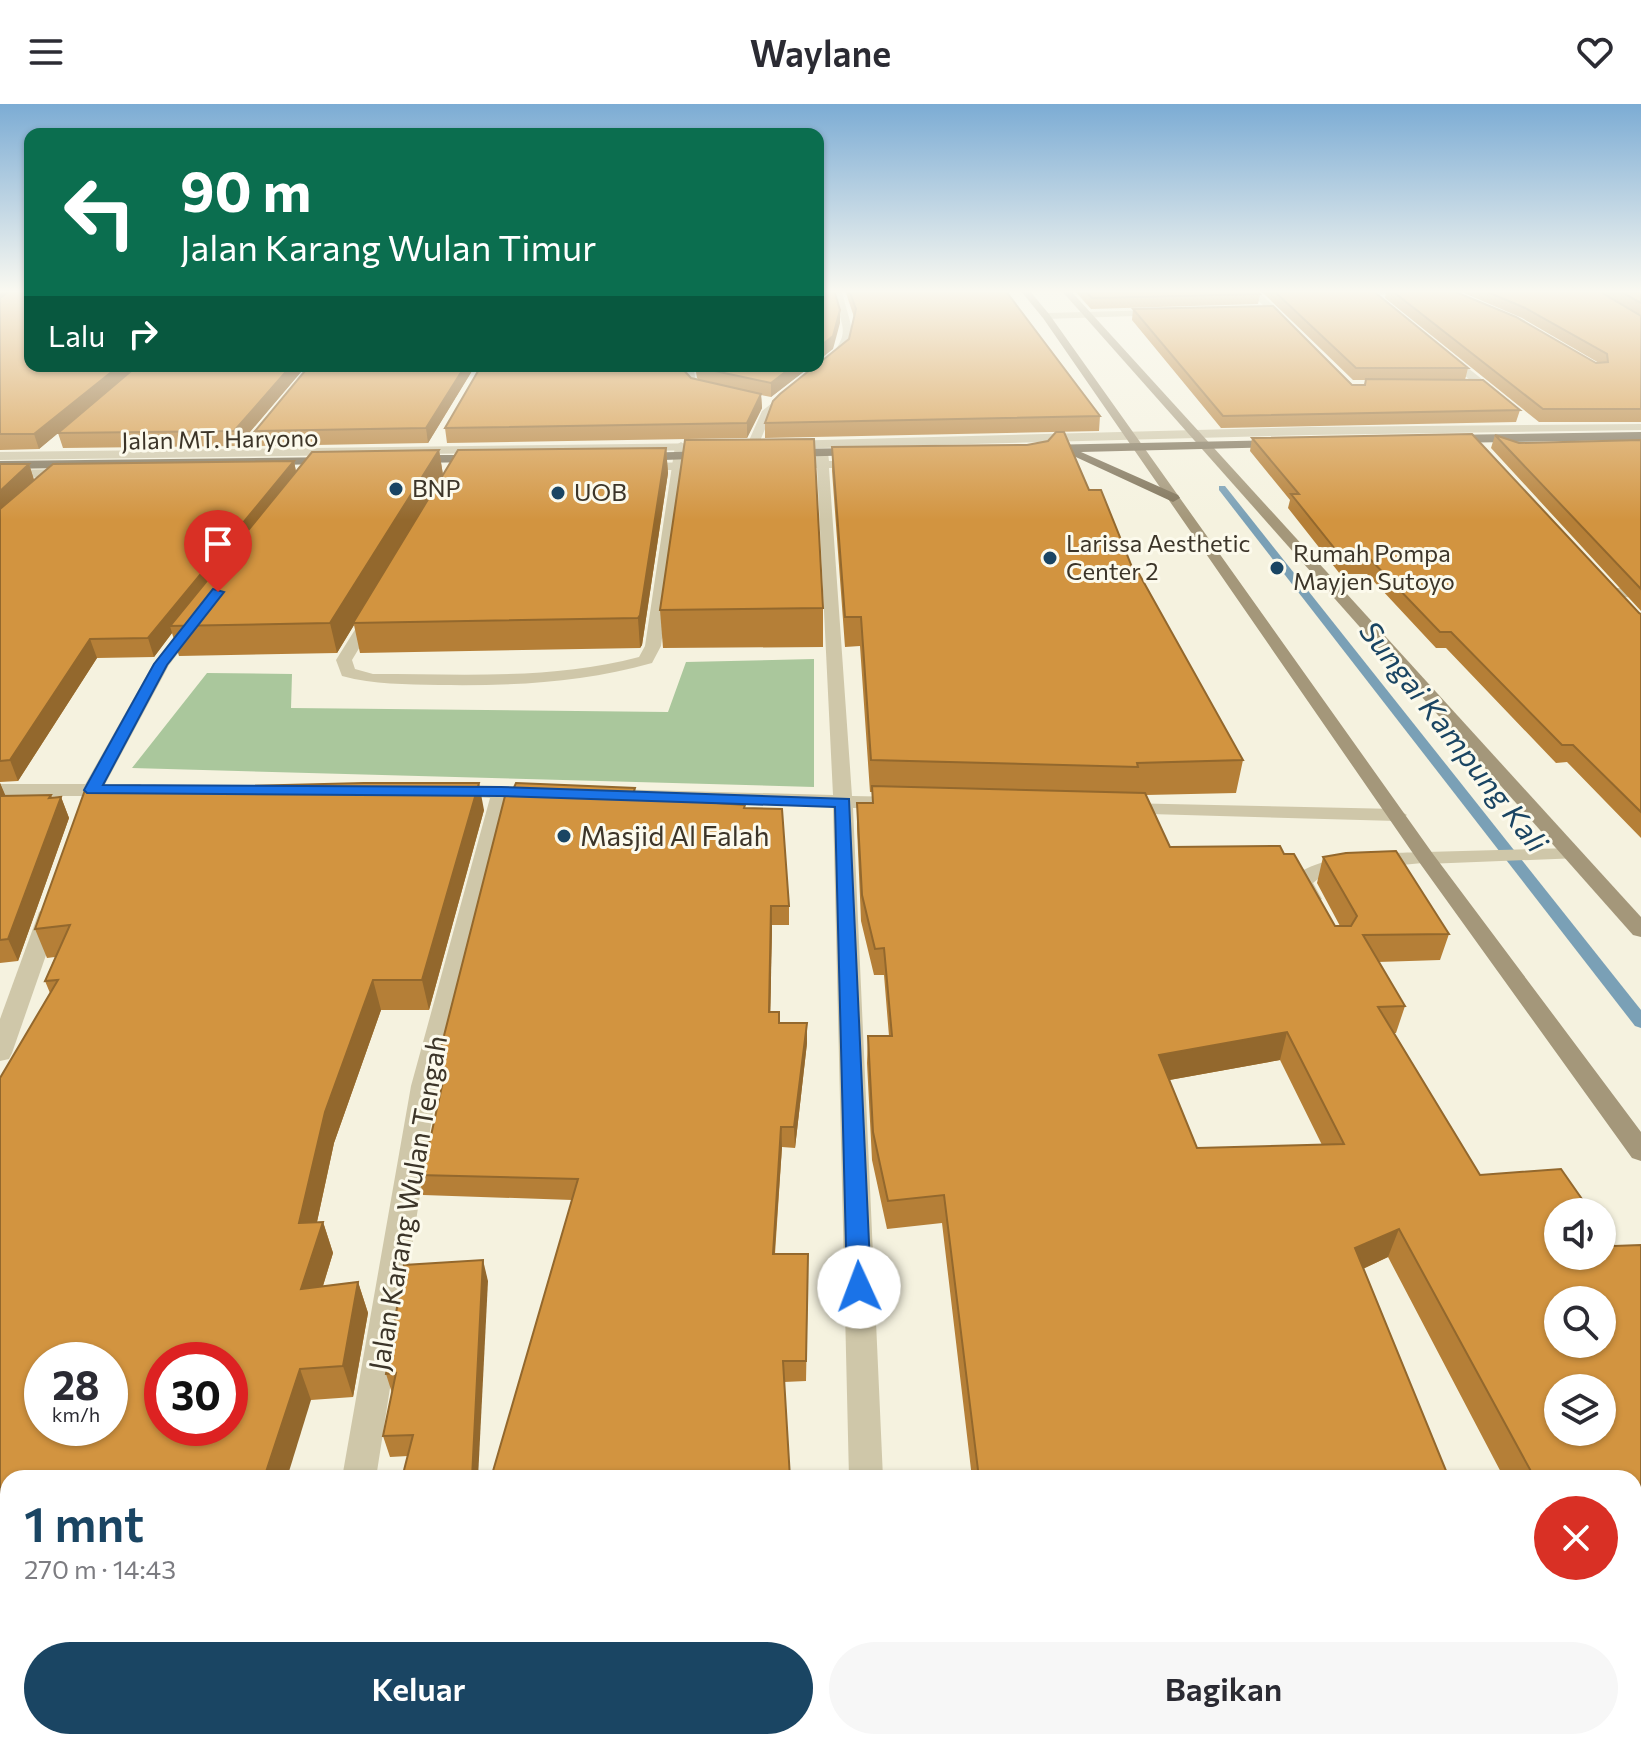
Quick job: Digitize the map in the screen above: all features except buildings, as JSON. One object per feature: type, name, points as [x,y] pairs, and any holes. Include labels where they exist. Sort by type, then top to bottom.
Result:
[{"type":"main road","points":[[1081,367],[1426,858],[1641,1151]]},
{"type":"main road","points":[[1136,367],[1641,930]]},
{"type":"main road","points":[[745,450],[822,458],[1204,441],[1426,440],[1541,433],[1641,436]]},
{"type":"main road","points":[[1221,461],[1322,442]]},
{"type":"main road","points":[[1057,448],[1173,498]]},
{"type":"main road","name":"Jalan MT. Haryono","points":[[139,467],[239,457],[312,471],[434,449],[458,464],[502,454],[681,456]]},
{"type":"main road","points":[[0,465],[46,470]]},
{"type":"street","points":[[1459,367],[1506,404]]},
{"type":"street","points":[[689,372],[691,383],[719,393]]},
{"type":"street","points":[[745,450],[766,413],[768,403],[800,385]]},
{"type":"street","points":[[1468,386],[1483,386]]},
{"type":"street","points":[[1518,413],[1541,433]]},
{"type":"street","points":[[1204,441],[1414,429],[1541,433],[1641,427]]},
{"type":"street","points":[[1414,429],[1426,440]]},
{"type":"street","points":[[239,457],[259,434]]},
{"type":"street","points":[[1476,438],[1515,449],[1641,446]]},
{"type":"street","points":[[1476,438],[1487,456]]},
{"type":"street","points":[[745,450],[1134,443]]},
{"type":"street","points":[[46,470],[56,446]]},
{"type":"street","points":[[1033,461],[1057,448]]},
{"type":"street","points":[[0,474],[239,457],[434,449],[502,454]]},
{"type":"street","points":[[620,467],[681,456],[725,455],[681,456]]},
{"type":"street","points":[[0,456],[46,470],[139,467],[344,471]]},
{"type":"street","points":[[376,606],[344,660],[348,672],[372,679],[542,677],[614,670],[646,660],[653,646],[681,456]]},
{"type":"street","points":[[775,465],[822,458],[884,463]]},
{"type":"street","points":[[822,458],[843,802],[866,1470]]},
{"type":"street","points":[[407,470],[458,464],[485,469]]},
{"type":"street","points":[[1613,593],[1641,593]]},
{"type":"street","points":[[84,814],[92,790],[161,664],[199,616]]},
{"type":"street","points":[[0,790],[155,790]]},
{"type":"street","points":[[438,791],[563,793]]},
{"type":"street","name":"Jalan Karang Wulan Tengah","points":[[360,1470],[424,1086],[501,792]]},
{"type":"street","points":[[594,794],[922,804]]},
{"type":"street","points":[[1096,808],[1397,815]]},
{"type":"street","points":[[1322,919],[1301,881],[1304,877],[1374,861],[1573,854]]},
{"type":"street","points":[[0,1053],[55,897]]},
{"type":"green space","points":[[814,659],[814,787],[132,768],[207,673],[292,674],[291,708],[668,712],[686,662]]},
{"type":"waterway","name":"Sungai Kampung Kali","points":[[1222,488],[1641,1022]]},
{"type":"place","name":"BNP","points":[[396,489]]},
{"type":"place","name":"UOB","points":[[558,493]]},
{"type":"place","name":"Larissa Aesthetic Center 2","points":[[1050,558]]},
{"type":"place","name":"Rumah Pompa Mayjen Sutoyo","points":[[1277,568]]},
{"type":"place","name":"Masjid Al Falah","points":[[564,836]]},
{"type":"route","points":[[218,592],[161,664],[127,721],[92,790],[501,792],[843,802],[859,1287]]}]
